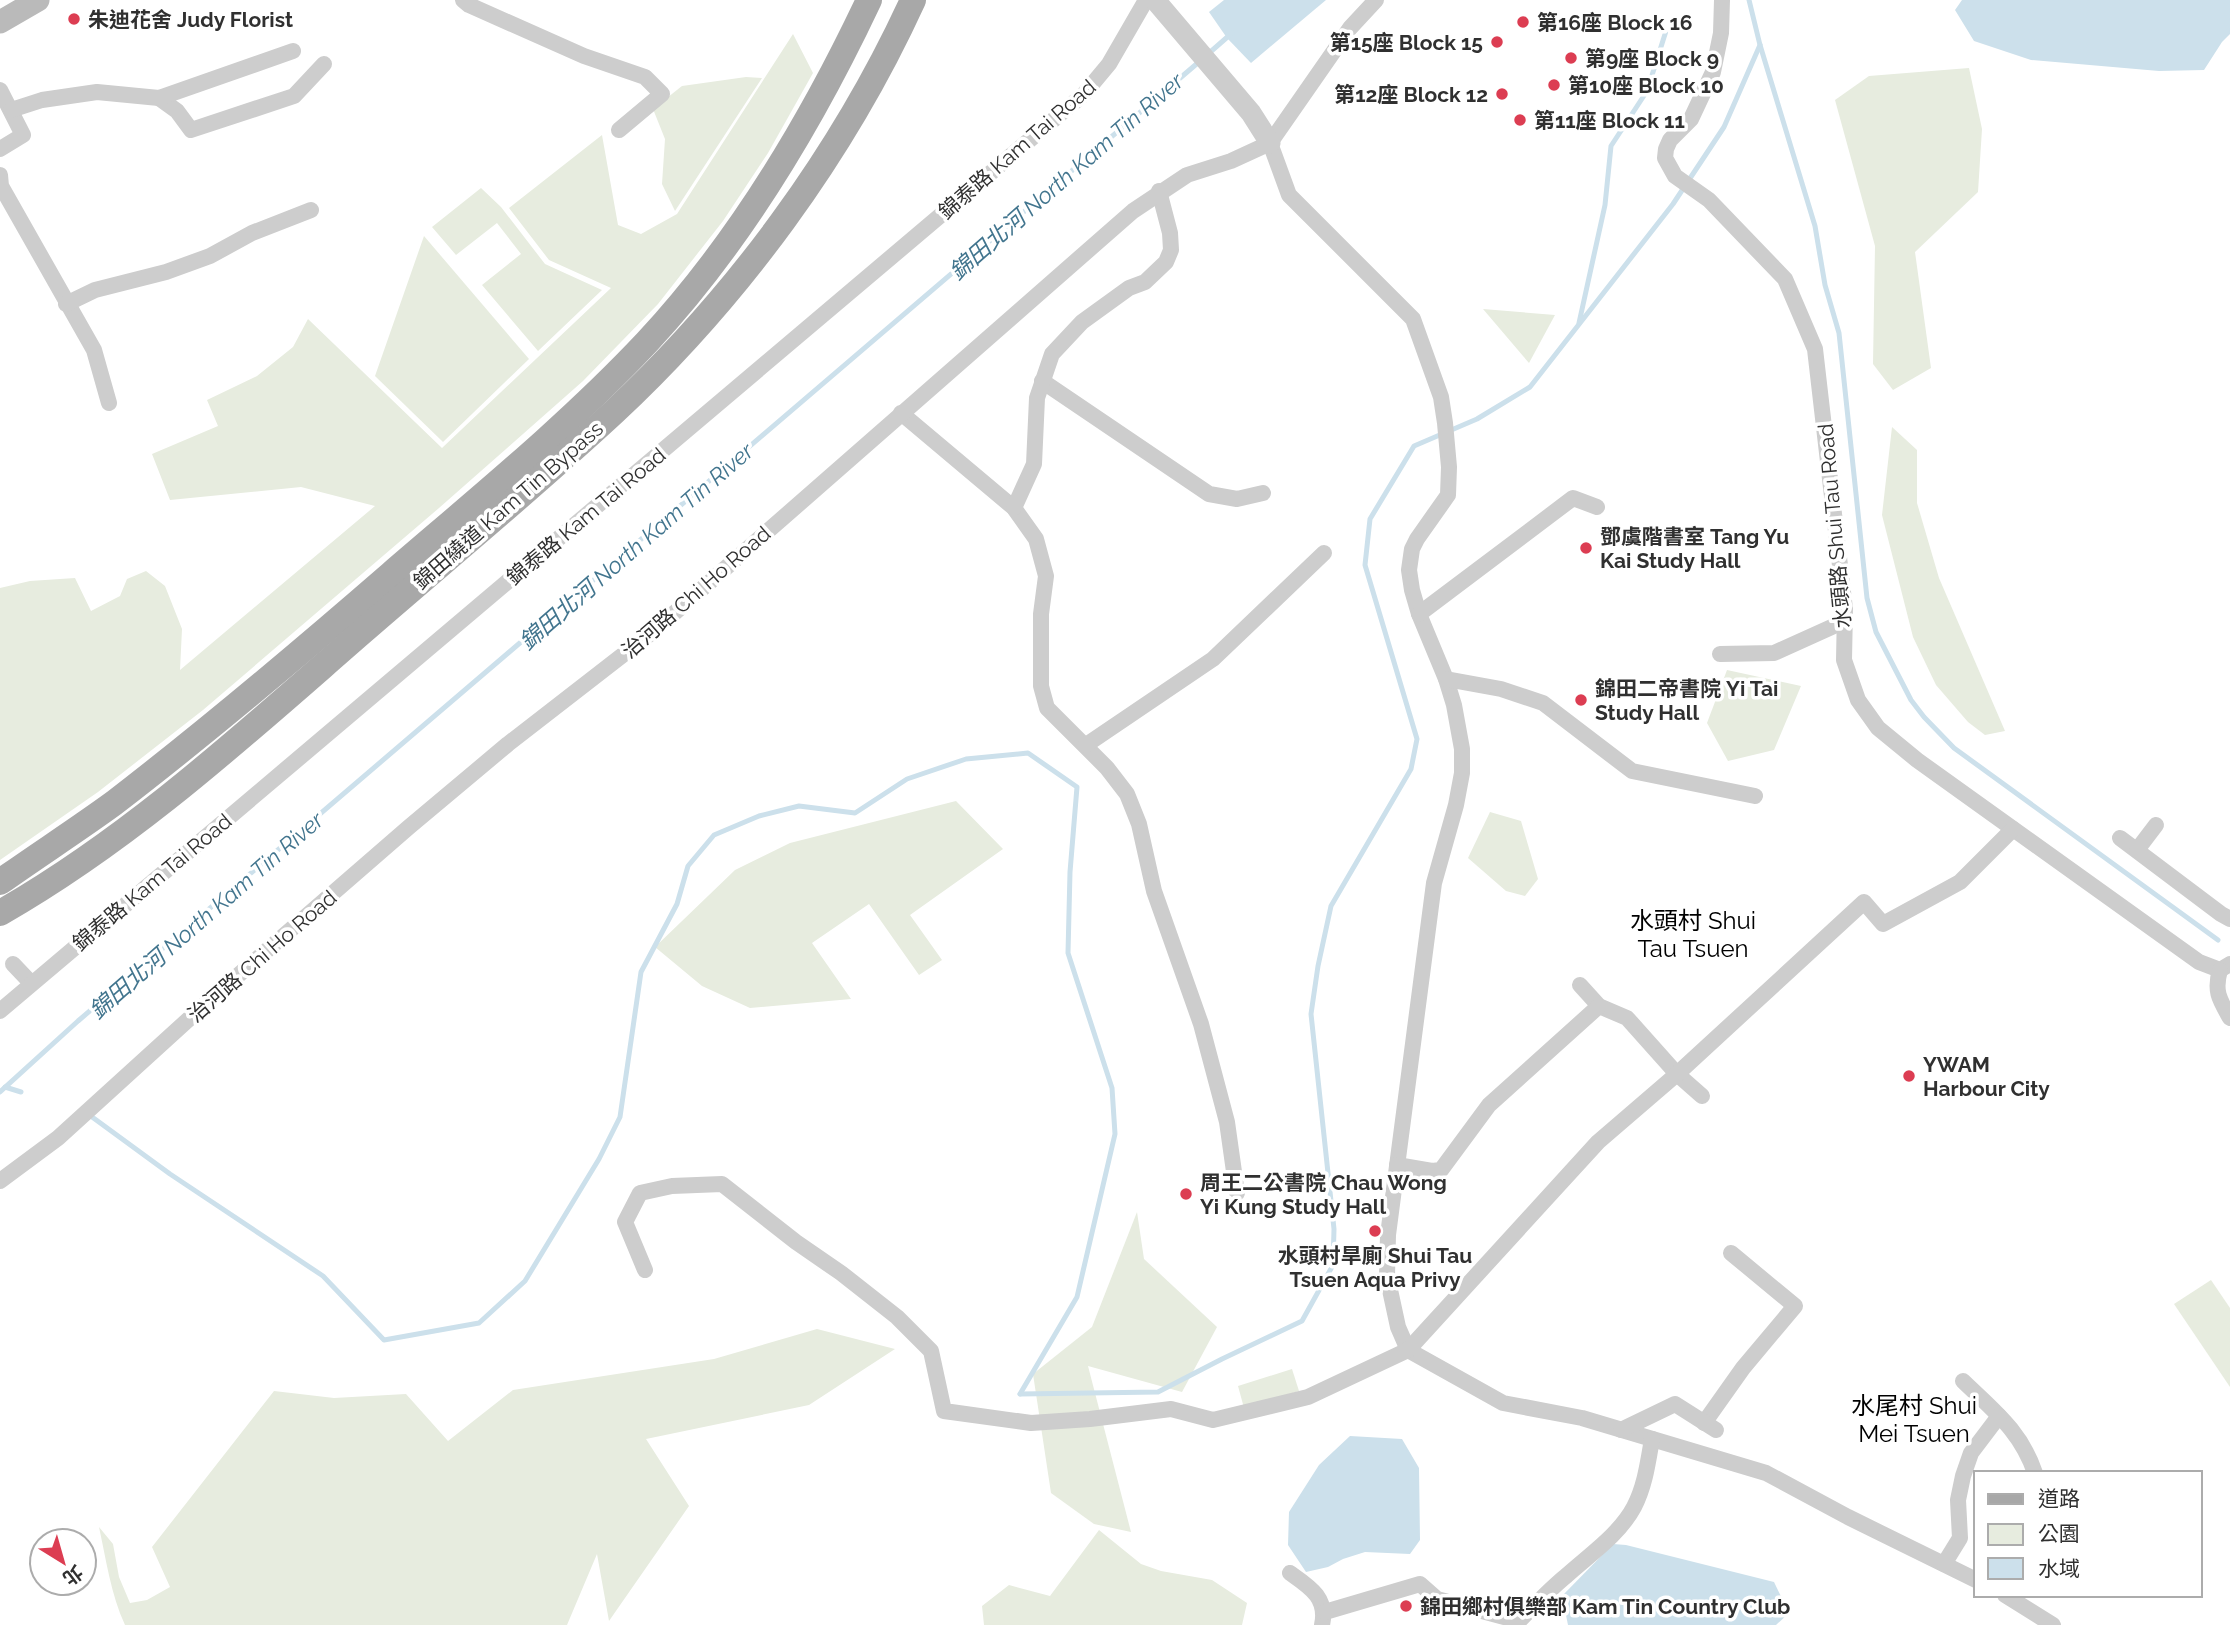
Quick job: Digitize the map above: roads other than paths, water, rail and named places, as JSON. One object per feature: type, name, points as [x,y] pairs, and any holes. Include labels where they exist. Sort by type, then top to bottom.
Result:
[{"type":"main road","points":[[0,22],[38,0]]},
{"type":"main road","name":"錦田繞道 Kam Tin Bypass","points":[[0,882],[111,805],[212,726],[501,479],[593,396],[648,340],[734,236],[788,153],[825,88],[869,0]]},
{"type":"main road","name":"錦田繞道 Kam Tin Bypass","points":[[0,913],[84,859],[158,805],[327,662],[615,410],[675,350],[763,247],[800,198],[873,81],[913,0]]},
{"type":"street","points":[[463,0],[584,55],[645,77],[662,94],[619,130]]},
{"type":"street","name":"錦泰路 Kam Tai Road","points":[[0,1011],[1084,94],[1109,64],[1146,0]]},
{"type":"street","points":[[1155,0],[1251,113],[1270,143],[1289,195],[1413,319],[1441,397],[1449,467],[1448,495],[1417,538],[1410,560],[1410,580],[1419,614],[1446,678],[1461,738],[1462,773],[1434,883],[1388,1235],[1387,1276],[1398,1326],[1408,1350],[1503,1403],[1582,1418],[1766,1473],[1847,1517],[1974,1579]]},
{"type":"street","points":[[1270,143],[1350,28],[1376,0]]},
{"type":"street","name":"水頭路 Shui Tau Road","points":[[1722,0],[1721,33],[1713,72],[1691,119],[1670,140],[1665,158],[1675,176],[1709,200],[1785,279],[1815,349],[1823,404],[1844,621],[1844,660],[1858,699],[1878,728],[1917,760],[2199,962],[2225,967]]},
{"type":"street","points":[[11,110],[42,100],[97,92],[159,97],[293,51]]},
{"type":"street","points":[[159,97],[177,111],[191,130],[294,96],[324,64]]},
{"type":"street","points":[[0,90],[23,135],[0,149]]},
{"type":"street","name":"治河路 Chi Ho Road","points":[[0,1181],[58,1138],[212,999],[508,744],[655,630],[1133,211],[1159,191],[1187,175],[1231,161],[1270,143]]},
{"type":"street","points":[[0,175],[1,186],[94,350],[109,403]]},
{"type":"street","points":[[1014,508],[1034,464],[1037,398],[1052,354],[1082,321],[1129,288],[1145,282],[1166,262],[1171,250],[1170,233],[1159,191]]},
{"type":"street","points":[[66,304],[95,290],[166,272],[210,256],[252,233],[311,210]]},
{"type":"street","points":[[1042,381],[1209,494],[1237,499],[1263,493]]},
{"type":"street","points":[[901,413],[1014,508],[1036,539],[1046,576],[1041,614],[1041,686],[1048,708],[1086,745],[1127,794],[1139,824],[1154,891],[1201,1024],[1227,1122],[1237,1193]]},
{"type":"street","points":[[1419,614],[1573,498],[1597,507]]},
{"type":"street","points":[[1086,745],[1213,659],[1324,553]]},
{"type":"street","points":[[1720,654],[1774,653],[1844,621]]},
{"type":"street","points":[[1446,678],[1501,689],[1543,703],[1632,771],[1755,796]]},
{"type":"street","points":[[2137,850],[2156,825]]},
{"type":"street","points":[[645,1270],[625,1222],[640,1194],[672,1186],[722,1184],[897,1317],[931,1351],[944,1411],[1031,1423],[1171,1409],[1213,1420],[1308,1397],[1408,1350],[1598,1142],[1864,902],[1883,924],[1960,882],[2013,829]]},
{"type":"street","points":[[2120,838],[2230,919]]},
{"type":"street","points":[[13,964],[31,983]]},
{"type":"street","points":[[2225,967],[2216,986],[2221,1003],[2230,1018]]},
{"type":"street","points":[[1580,985],[1599,1006],[1627,1018],[1702,1096]]},
{"type":"street","points":[[1397,1165],[1441,1170],[1489,1105],[1599,1006]]},
{"type":"street","points":[[1621,1430],[1675,1404],[1710,1426],[1744,1368],[1795,1306],[1731,1253]]},
{"type":"street","points":[[1963,1381],[2015,1432],[2025,1447],[2034,1471]]},
{"type":"street","points":[[1944,1564],[1960,1538],[1958,1500],[1971,1453],[1999,1416]]},
{"type":"street","points":[[1290,1573],[1313,1589],[1323,1619],[1420,1584],[1437,1599],[1519,1621],[1624,1522],[1634,1507],[1643,1484],[1652,1439]]},
{"type":"street","points":[[2008,1597],[2034,1620],[2053,1625]]},
{"type":"water","name":"錦田北河 North Kam Tin River","points":[[1224,0],[1326,0],[1251,63],[1227,38],[1209,12]]},
{"type":"water","points":[[1962,0],[2230,0],[2230,34],[2204,70],[2159,71],[2031,60],[1974,41],[1955,10]]},
{"type":"water","points":[[1350,1436],[1402,1439],[1419,1468],[1420,1540],[1410,1554],[1365,1552],[1328,1567],[1306,1572],[1288,1545],[1289,1512],[1319,1465]]},
{"type":"water","points":[[1613,1544],[1774,1582],[1789,1613],[1776,1625],[1568,1625],[1562,1596]]},
{"type":"waterway","points":[[1749,0],[1815,226],[1825,285],[1839,333],[1867,598],[1876,632],[1911,700],[1954,748],[2218,940]]},
{"type":"waterway","points":[[1579,323],[1605,205],[1611,146],[1647,91],[1666,31]]},
{"type":"waterway","name":"錦田北河 North Kam Tin River","points":[[1208,54],[1232,33]]},
{"type":"waterway","points":[[1020,1394],[1158,1392],[1302,1321],[1333,1265],[1334,1229],[1311,1014],[1318,966],[1331,906],[1411,769],[1417,739],[1365,565],[1370,519],[1414,446],[1477,419],[1530,387],[1673,204],[1724,127],[1760,45]]},
{"type":"waterway","name":"錦田北河 North Kam Tin River","points":[[0,1092],[78,1021],[1200,61]]},
{"type":"waterway","points":[[88,1114],[170,1174],[323,1276],[384,1340],[479,1323],[525,1281],[599,1159],[620,1117],[641,972],[677,904],[688,866],[714,835],[759,816],[799,806],[855,813],[907,779],[966,759],[1028,753],[1077,787],[1070,872],[1068,953],[1112,1088],[1115,1134],[1077,1297],[1020,1394]]},
{"type":"waterway","points":[[5,1087],[21,1092]]},
{"type":"place","name":"朱迪花舍 Judy Florist","points":[[74,19]]},
{"type":"place","name":"第16座 Block 16","points":[[1523,22]]},
{"type":"place","name":"第15座 Block 15","points":[[1497,42]]},
{"type":"place","name":"第9座 Block 9","points":[[1571,58]]},
{"type":"place","name":"第10座 Block 10","points":[[1554,85]]},
{"type":"place","name":"第12座 Block 12","points":[[1502,94]]},
{"type":"place","name":"第11座 Block 11","points":[[1520,120]]},
{"type":"place","name":"鄧虞階書室 Tang Yu Kai Study Hall","points":[[1586,548]]},
{"type":"place","name":"錦田二帝書院 Yi Tai Study Hall","points":[[1581,700]]},
{"type":"place","name":"YWAM Harbour City","points":[[1909,1076]]},
{"type":"place","name":"周王二公書院 Chau Wong Yi Kung Study Hall","points":[[1186,1194]]},
{"type":"place","name":"水頭村旱廁 Shui Tau Tsuen Aqua Privy","points":[[1375,1231]]},
{"type":"place","name":"錦田鄉村俱樂部 Kam Tin Country Club","points":[[1406,1606]]},
{"type":"district","name":"水頭村 Shui Tau Tsuen","points":[[1693,934]]},
{"type":"district","name":"水尾村 Shui Mei Tsuen","points":[[1914,1419]]}]
